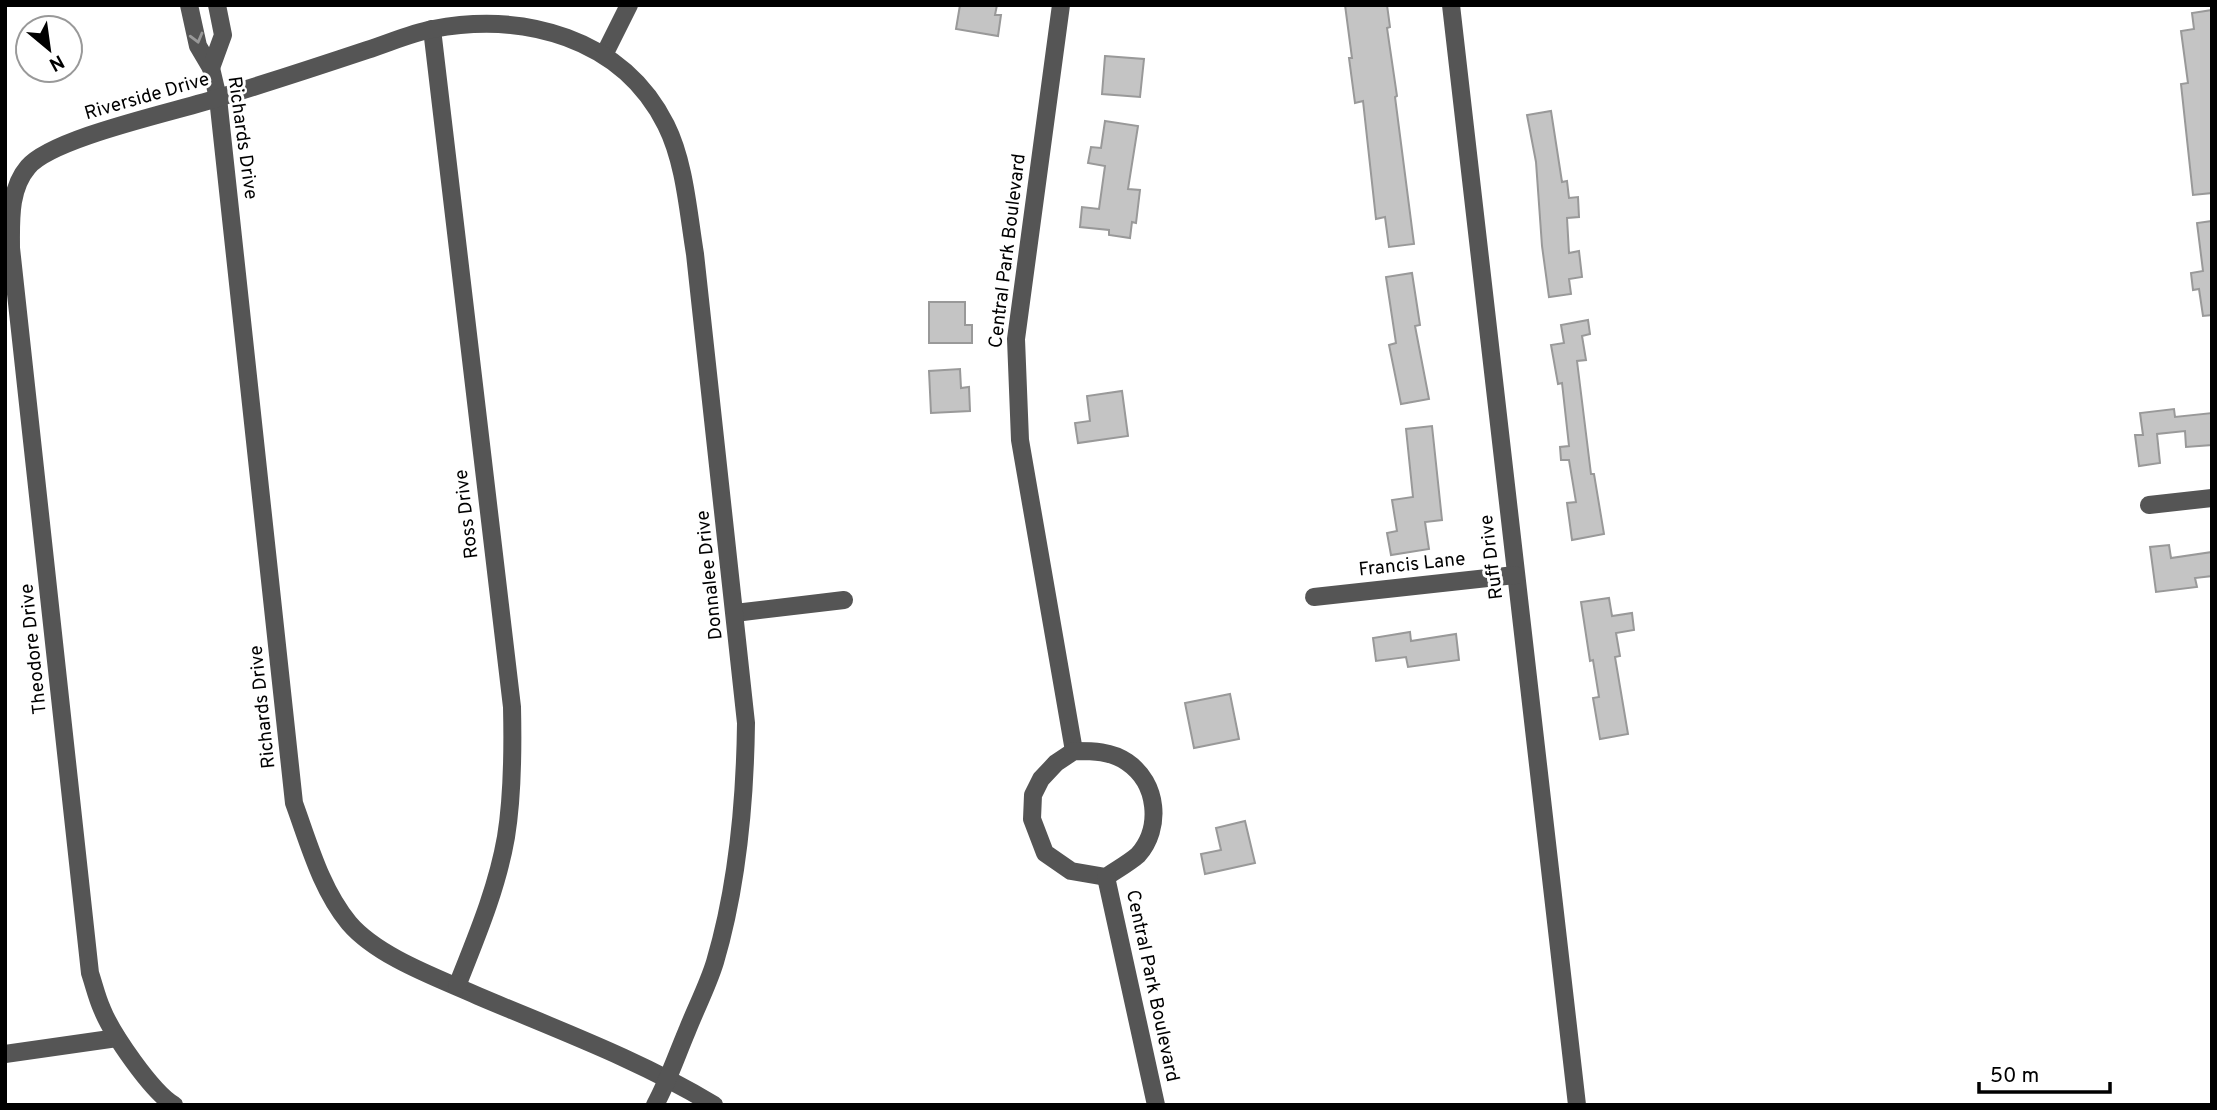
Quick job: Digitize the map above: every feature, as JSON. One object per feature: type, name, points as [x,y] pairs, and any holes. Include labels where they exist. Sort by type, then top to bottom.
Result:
[{"type":"street","name":"Richards Drive","points":[[189,5],[198,46],[211,68],[218,98],[294,803],[328,892],[350,924],[397,958],[670,1078],[714,1105]]},
{"type":"street","name":"Richards Drive","points":[[211,68],[223,35],[217,5]]},
{"type":"street","points":[[604,55],[629,5]]},
{"type":"street","name":"Central Park Boulevard","points":[[1061,5],[1016,339],[1020,440],[1074,751]]},
{"type":"street","name":"Ruff Drive","points":[[1451,5],[1577,1105]]},
{"type":"street","name":"Riverside Drive","points":[[28,166],[77,139],[218,98],[432,29],[470,24],[535,27],[604,55]]},
{"type":"street","name":"Ross Drive","points":[[432,29],[512,707],[513,752],[506,836],[494,887],[457,986]]},
{"type":"street","name":"Donnalee Drive","points":[[604,55],[637,84],[666,126],[686,196],[695,254],[746,723],[741,829],[729,906],[715,964],[670,1078],[655,1105]]},
{"type":"street","name":"Theodore Drive","points":[[28,166],[16,188],[11,214],[11,248],[90,973],[102,1011],[117,1038],[171,1104]]},
{"type":"street","points":[[2149,505],[2212,498]]},
{"type":"street","name":"Francis Lane","points":[[1314,597],[1515,575]]},
{"type":"street","points":[[735,613],[844,600]]},
{"type":"street","name":"Central Park Boulevard","points":[[1074,751],[1101,751],[1127,762],[1140,774],[1150,789],[1154,810],[1147,841],[1137,856],[1106,877],[1071,871],[1045,853],[1032,819],[1033,795],[1041,779],[1056,763],[1074,751]]},
{"type":"street","name":"Central Park Boulevard","points":[[1106,877],[1156,1105]]},
{"type":"street","points":[[5,1054],[117,1038]]},
{"type":"building","points":[[960,5],[997,5],[995,15],[1001,15],[998,36],[956,29]]},
{"type":"building","points":[[1345,5],[1387,5],[1390,27],[1387,28],[1414,244],[1389,247],[1385,217],[1376,219],[1363,101],[1355,103]]},
{"type":"building","points":[[2212,10],[2212,193],[2193,195],[2181,84],[2188,83],[2181,31],[2194,29],[2192,13]]},
{"type":"building","points":[[1105,56],[1144,59],[1140,97],[1102,94]]},
{"type":"building","points":[[1551,111],[1562,182],[1567,181],[1569,198],[1578,197],[1579,217],[1567,218],[1569,253],[1579,251],[1582,277],[1569,279],[1571,294],[1549,297],[1536,162],[1527,115]]},
{"type":"building","points":[[1105,121],[1138,126],[1128,189],[1140,190],[1136,223],[1132,222],[1130,238],[1109,235],[1109,230],[1080,227],[1082,207],[1099,209],[1105,166],[1088,163],[1091,147],[1101,148]]},
{"type":"building","points":[[2212,221],[2212,315],[2203,316],[2199,289],[2193,290],[2191,273],[2203,271],[2197,223]]},
{"type":"building","points":[[1412,273],[1420,325],[1415,326],[1429,399],[1401,404],[1389,345],[1396,343],[1386,277]]},
{"type":"building","points":[[929,302],[965,302],[965,325],[972,325],[972,343],[929,343]]},
{"type":"building","points":[[1588,320],[1590,334],[1582,336],[1586,360],[1577,361],[1591,474],[1594,474],[1604,534],[1572,540],[1567,503],[1576,502],[1569,460],[1561,460],[1560,447],[1569,446],[1562,383],[1558,384],[1551,345],[1564,343],[1561,325]]},
{"type":"building","points":[[960,369],[961,388],[969,387],[970,411],[931,413],[929,371]]},
{"type":"building","points":[[1122,391],[1128,436],[1078,443],[1075,423],[1090,421],[1087,396]]},
{"type":"building","points":[[2174,409],[2175,417],[2212,413],[2212,445],[2186,447],[2185,431],[2157,434],[2160,463],[2139,466],[2135,435],[2143,435],[2140,413]]},
{"type":"building","points":[[1432,426],[1442,520],[1425,522],[1429,549],[1391,555],[1387,533],[1397,531],[1392,500],[1413,497],[1406,429]]},
{"type":"building","points":[[2169,545],[2171,558],[2212,552],[2212,576],[2195,578],[2197,587],[2156,592],[2150,547]]},
{"type":"building","points":[[1609,598],[1612,616],[1632,613],[1634,630],[1616,633],[1620,656],[1615,657],[1628,734],[1600,739],[1593,698],[1599,697],[1593,660],[1590,661],[1581,602]]},
{"type":"building","points":[[1410,632],[1411,641],[1456,634],[1459,660],[1408,667],[1406,657],[1376,661],[1373,638]]},
{"type":"building","points":[[1230,694],[1239,739],[1194,748],[1185,703]]},
{"type":"building","points":[[1245,821],[1255,863],[1205,874],[1201,854],[1221,850],[1216,828]]}]
